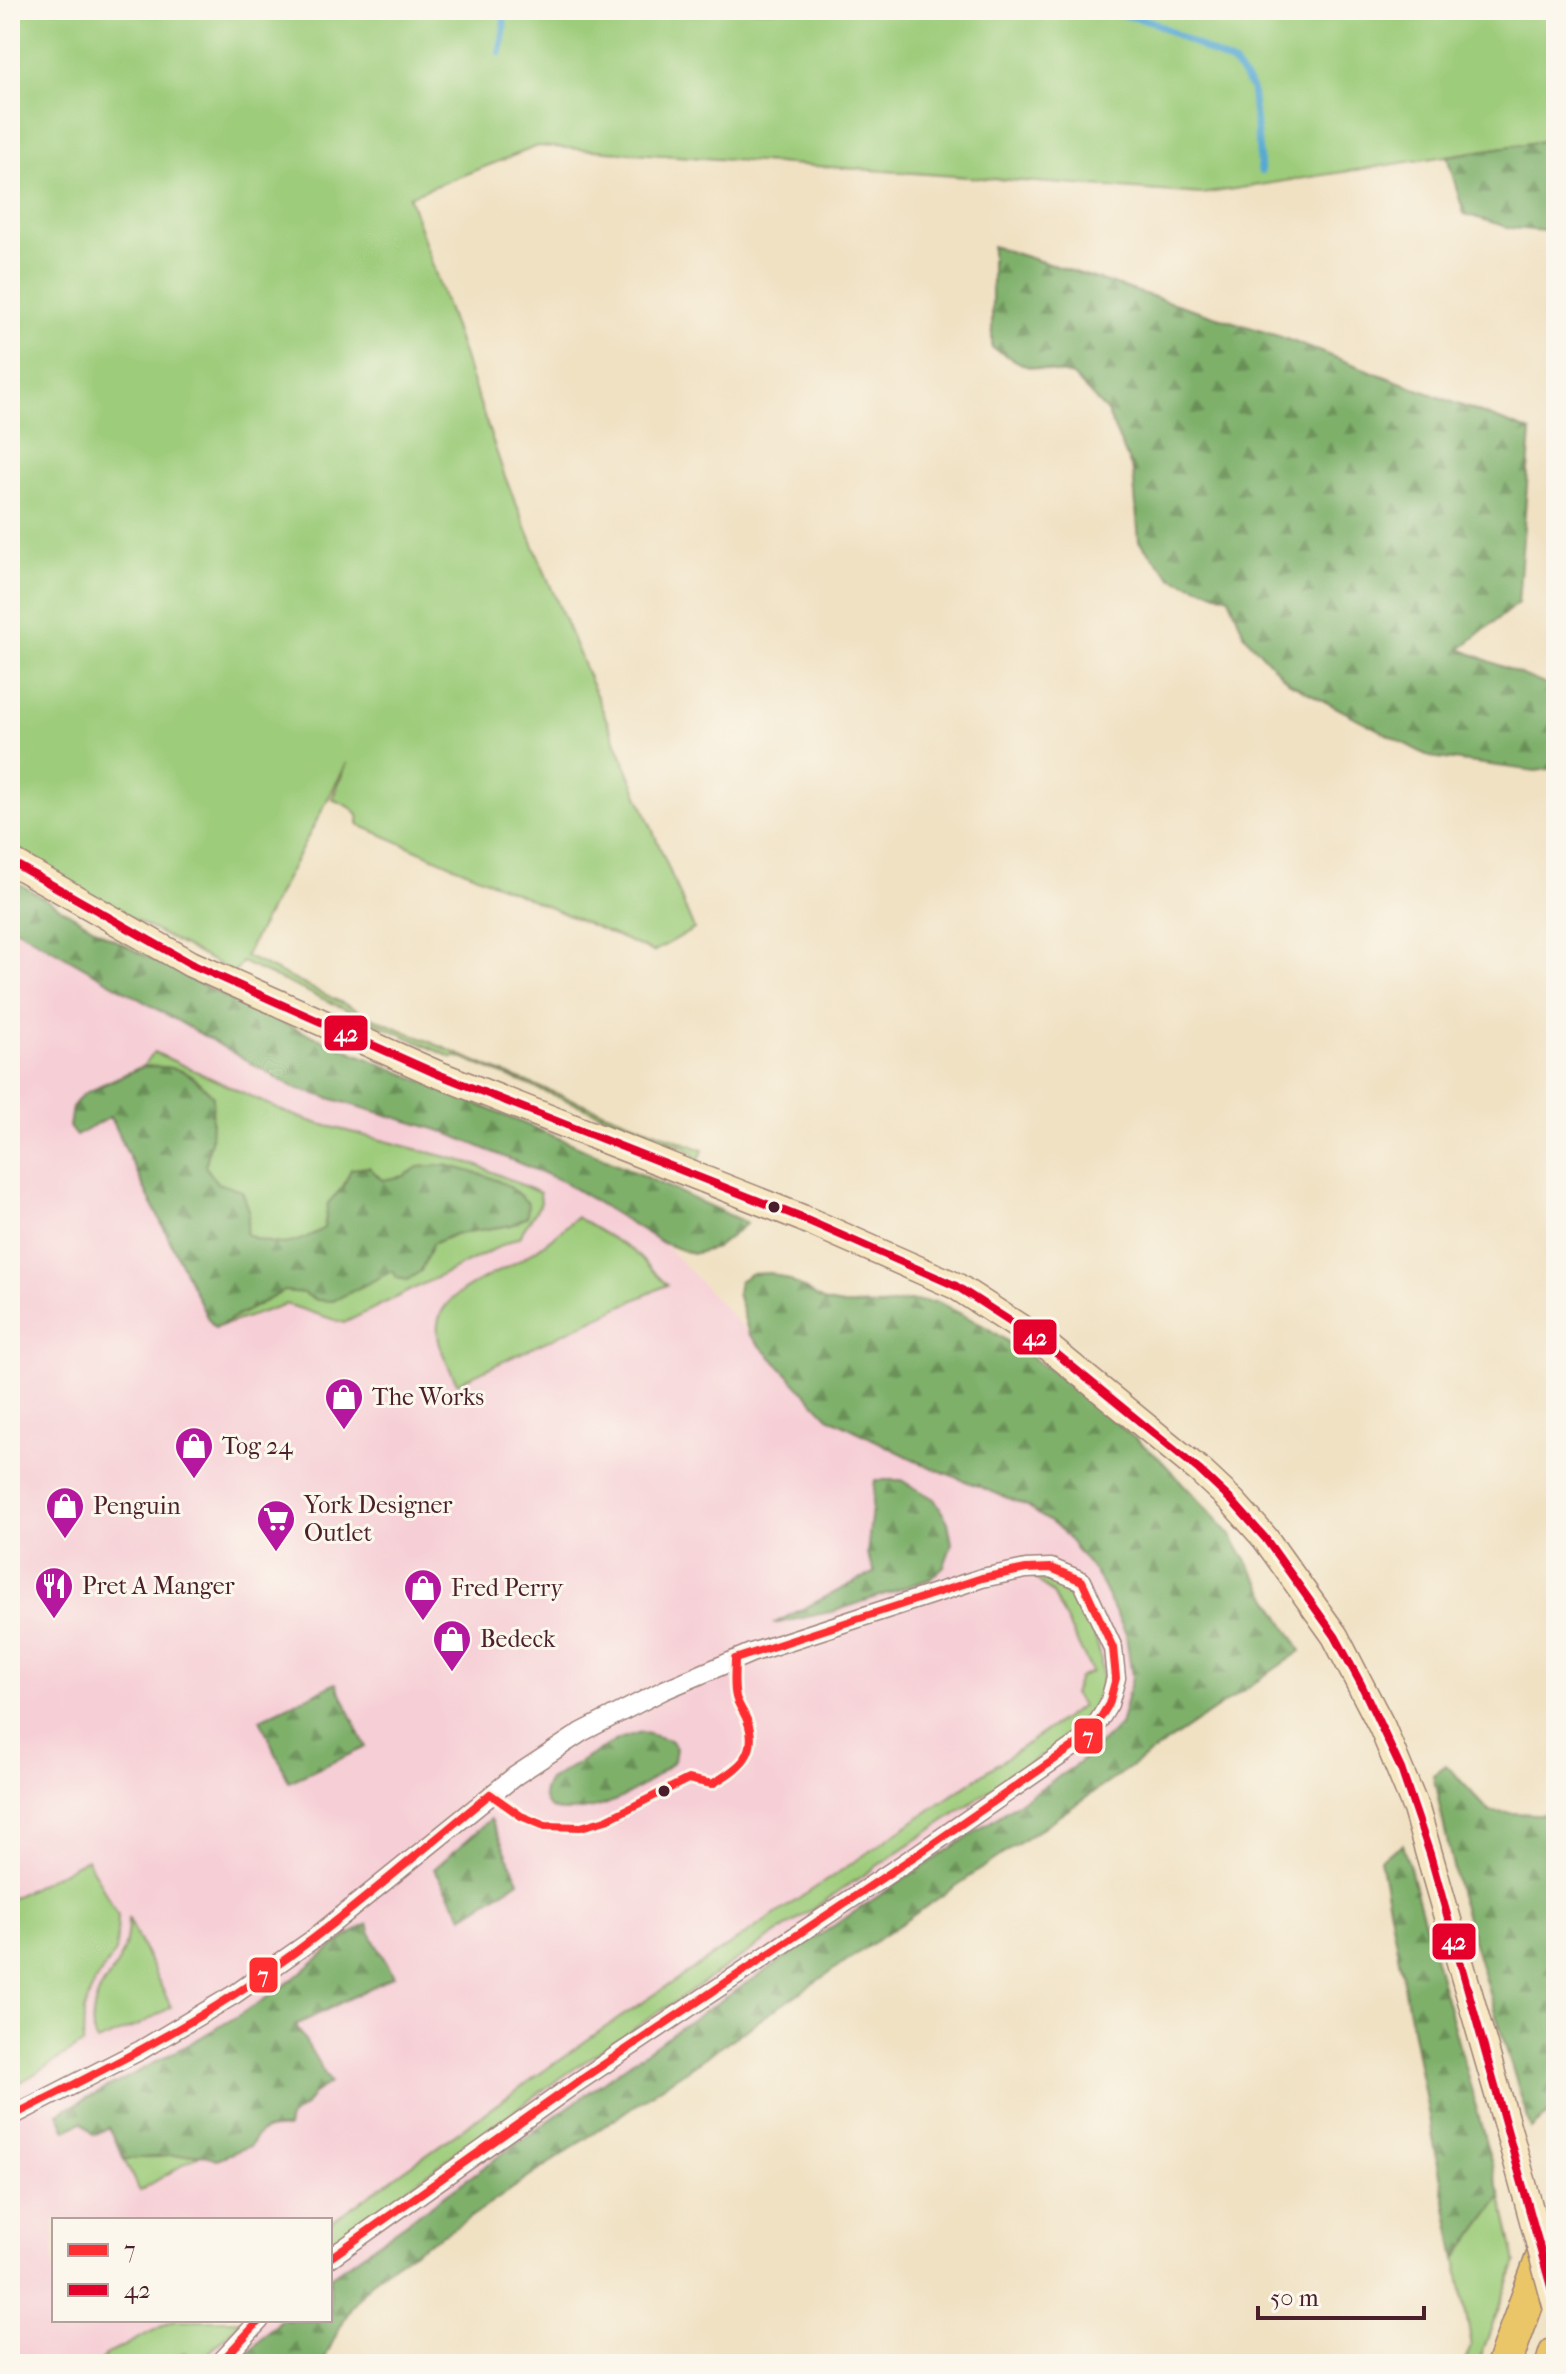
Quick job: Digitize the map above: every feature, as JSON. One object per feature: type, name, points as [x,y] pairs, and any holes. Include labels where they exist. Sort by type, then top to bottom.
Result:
[{"type":"highway","points":[[1504,2364],[1556,2222]]},
{"type":"highway","points":[[1553,2364],[1556,2354]]},
{"type":"main road","points":[[10,861],[191,964],[435,1073],[802,1218],[956,1286],[1041,1341],[1199,1470],[1265,1538],[1335,1636],[1382,1727],[1416,1809],[1556,2305]]},
{"type":"street","points":[[10,2117],[141,2050],[235,1994],[312,1940],[515,1776],[582,1732],[664,1690],[751,1653],[982,1578],[1026,1569],[1051,1568],[1082,1581],[1113,1648],[1116,1678],[1109,1704],[1090,1735],[576,2083],[332,2257]]},
{"type":"street","points":[[219,2364],[258,2322]]},
{"type":"shaded area","points":[[10,925],[295,1088],[442,1131],[562,1181],[663,1243],[828,1417],[923,1464],[1025,1505],[1061,1530],[1097,1575],[1126,1634],[1132,1678],[1120,1725],[1079,1763],[672,2033],[332,2276],[332,2218],[52,2218],[52,2322],[278,2322],[237,2364],[10,2364]]},
{"type":"green space","points":[[10,10],[1556,10],[1556,139],[1202,194],[538,146],[409,196],[505,477],[694,929],[653,952],[359,825],[355,811],[332,799],[347,763],[245,956],[369,1016],[491,1068],[703,1150],[694,1172],[694,1154],[683,1147],[456,1056],[453,1058],[242,962],[235,973],[91,897],[10,843]]},
{"type":"green space","points":[[1556,139],[1556,232],[1511,228],[1464,214],[1447,156]]},
{"type":"green space","points":[[992,246],[1281,337],[1531,432],[1518,603],[1460,649],[1556,689],[1556,768],[1536,771],[1430,757],[1288,682],[1245,636],[1229,597],[1172,578],[1139,541],[1133,471],[1107,412],[1073,376],[1026,366],[992,348]]},
{"type":"green space","points":[[10,878],[111,938],[251,1010],[573,1144],[747,1223],[716,1248],[692,1254],[663,1243],[562,1181],[442,1131],[295,1088],[10,925]]},
{"type":"green space","points":[[154,1052],[287,1113],[474,1164],[540,1193],[541,1203],[519,1237],[344,1323],[286,1304],[215,1328],[110,1117],[98,1086],[143,1066]]},
{"type":"green space","points":[[144,1066],[183,1071],[213,1096],[211,1141],[205,1166],[217,1183],[242,1191],[249,1210],[246,1234],[257,1239],[277,1244],[295,1242],[324,1228],[328,1203],[343,1187],[351,1169],[369,1167],[382,1180],[404,1176],[418,1167],[446,1165],[487,1176],[509,1186],[528,1203],[527,1217],[512,1225],[455,1234],[432,1244],[421,1271],[407,1280],[397,1278],[392,1271],[333,1301],[284,1291],[215,1328],[110,1117],[76,1136],[69,1127],[72,1107],[83,1094]]},
{"type":"green space","points":[[576,1217],[633,1251],[667,1285],[457,1383],[442,1352],[438,1335],[439,1319],[444,1309],[462,1291],[536,1250]]},
{"type":"green space","points":[[771,1273],[826,1302],[843,1305],[938,1302],[986,1327],[1053,1372],[1159,1458],[1230,1534],[1301,1651],[456,2227],[395,2264],[357,2300],[322,2364],[237,2364],[278,2322],[332,2322],[332,2276],[672,2033],[1079,1763],[1120,1725],[1132,1678],[1126,1634],[1097,1575],[1061,1530],[1025,1505],[923,1464],[828,1417],[749,1334],[737,1293],[739,1281],[750,1274]]},
{"type":"green space","points":[[875,1480],[901,1480],[934,1499],[948,1522],[952,1544],[944,1566],[930,1579],[835,1611],[773,1624],[875,1572],[867,1555]]},
{"type":"green space","points":[[1032,1575],[1050,1578],[1073,1596],[1091,1626],[1101,1660],[1099,1697],[1071,1736],[556,2081],[332,2243],[332,2222],[597,2033],[1082,1706],[1073,1694],[1079,1678],[1092,1672],[1053,1594]]},
{"type":"green space","points":[[336,1683],[366,1747],[289,1782],[260,1719]]},
{"type":"green space","points":[[641,1732],[670,1740],[676,1748],[674,1761],[625,1796],[598,1807],[562,1811],[548,1806],[544,1792],[549,1780],[619,1739]]},
{"type":"green space","points":[[1446,1765],[1490,1812],[1556,1815],[1556,2107],[1531,2129],[1459,1895],[1433,1775]]},
{"type":"green space","points":[[491,1819],[519,1881],[463,1916],[434,1869]]},
{"type":"green space","points":[[1403,1844],[1501,2197],[1456,2259],[1380,1859]]},
{"type":"green space","points":[[87,1859],[118,1916],[116,1952],[94,1983],[84,2011],[83,2044],[10,2089],[10,1899]]},
{"type":"green space","points":[[128,1917],[171,2007],[139,2025],[97,2042],[93,2029],[95,2007],[102,1987],[124,1950]]},
{"type":"green space","points":[[368,1924],[394,1976],[296,2025],[330,2083],[312,2095],[304,2107],[289,2118],[287,2128],[265,2130],[256,2136],[250,2146],[217,2159],[201,2154],[124,2159],[109,2127],[94,2135],[82,2122],[66,2130],[58,2114],[243,2013]]},
{"type":"green space","points":[[201,2154],[139,2191],[124,2159]]},
{"type":"green space","points":[[1501,2197],[1516,2262],[1478,2364],[1465,2364],[1472,2346],[1456,2259]]},
{"type":"green space","points":[[170,2322],[239,2322],[198,2364],[185,2352],[156,2364],[103,2364],[100,2361]]},
{"type":"waterway","points":[[500,53],[504,10]]},
{"type":"waterway","points":[[1099,10],[1151,21],[1235,65],[1252,89],[1261,171]]},
{"type":"transit line","name":"42","points":[[10,861],[191,964],[435,1073],[802,1218],[956,1286],[1041,1341],[1199,1470],[1265,1538],[1335,1636],[1401,1769],[1430,1854],[1556,2305]]},
{"type":"transit line","name":"7","points":[[332,2257],[576,2083],[1090,1735],[1109,1704],[1116,1678],[1113,1648],[1082,1581],[1051,1568],[1026,1569],[982,1578],[735,1659],[735,1692],[747,1720],[751,1742],[749,1751],[738,1766],[712,1784],[688,1779],[606,1820],[581,1827],[545,1826],[521,1816],[490,1794]]},
{"type":"transit line","name":"7","points":[[10,2117],[152,2043],[235,1994],[334,1923],[490,1794]]},
{"type":"transit line","name":"7","points":[[219,2364],[258,2322]]},
{"type":"place","name":"The Works","points":[[344,1431]]},
{"type":"place","name":"Tog 24","points":[[194,1480]]},
{"type":"place","name":"Penguin","points":[[65,1540]]},
{"type":"place","name":"York Designer Outlet","points":[[276,1553]]},
{"type":"place","name":"Pret A Manger","points":[[54,1620]]},
{"type":"place","name":"Fred Perry","points":[[423,1622]]},
{"type":"place","name":"Bedeck","points":[[452,1673]]}]
